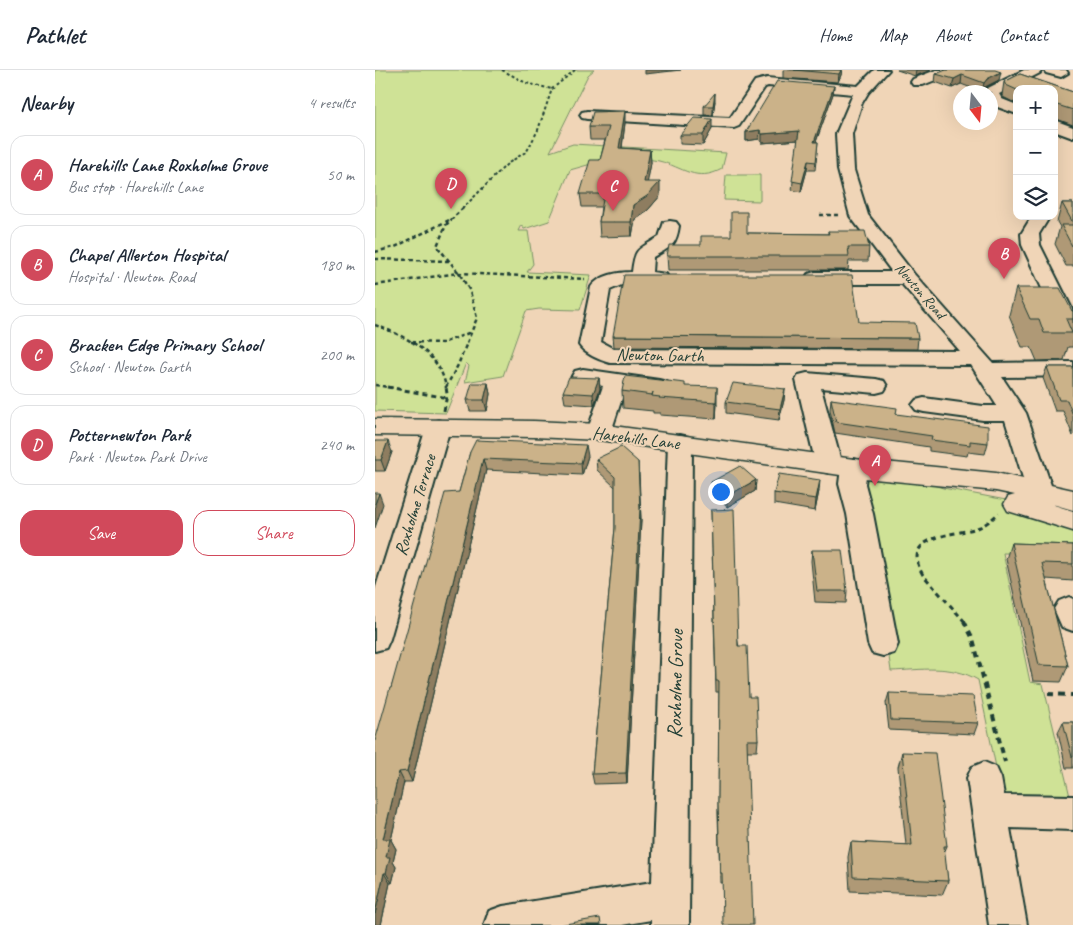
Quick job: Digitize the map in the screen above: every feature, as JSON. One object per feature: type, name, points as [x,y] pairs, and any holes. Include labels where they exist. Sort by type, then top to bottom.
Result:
[{"type":"main road","name":"Harehills Lane","points":[[375,427],[534,429],[599,432],[895,473],[943,488],[1006,500],[1073,500]]},
{"type":"main road","name":"Harehills Lane","points":[[1041,500],[1073,521]]},
{"type":"street","name":"Newton Road","points":[[882,70],[862,91],[855,103],[844,134],[846,170],[859,216],[907,278],[983,364],[1014,412],[1041,500]]},
{"type":"street","points":[[998,88],[1035,70]]},
{"type":"street","points":[[918,82],[942,71]]},
{"type":"street","points":[[587,115],[734,123],[760,84],[767,82],[862,91]]},
{"type":"street","points":[[998,102],[1013,108]]},
{"type":"street","points":[[1058,127],[1073,133]]},
{"type":"street","points":[[1038,220],[1029,234],[1031,245],[1073,332]]},
{"type":"street","points":[[641,278],[644,254],[668,240],[670,226]]},
{"type":"street","points":[[601,287],[621,278],[677,278]]},
{"type":"street","points":[[796,278],[907,278]]},
{"type":"street","name":"Newton Garth","points":[[601,287],[591,345],[610,356],[983,364]]},
{"type":"street","points":[[983,364],[1073,370]]},
{"type":"street","points":[[583,376],[679,389]]},
{"type":"street","points":[[876,386],[807,380],[841,467],[852,484],[860,514],[883,644]]},
{"type":"street","points":[[599,432],[616,381]]},
{"type":"street","points":[[924,405],[983,413],[1014,412]]},
{"type":"street","name":"Roxholme Terrace","points":[[375,639],[439,428]]},
{"type":"street","name":"Roxholme Grove","points":[[671,912],[680,443]]},
{"type":"street","points":[[1008,925],[993,784],[1073,813]]},
{"type":"street","points":[[503,925],[671,912]]},
{"type":"path","points":[[502,70],[536,87],[553,88]]},
{"type":"path","points":[[446,387],[458,365],[477,318],[470,291],[459,273],[437,246],[446,225],[507,164],[527,151],[538,130],[553,88],[575,70]]},
{"type":"path","points":[[820,215],[837,215]]},
{"type":"path","points":[[375,252],[395,247],[454,217]]},
{"type":"path","points":[[375,259],[449,261]]},
{"type":"path","points":[[375,285],[459,273],[587,280],[601,287]]},
{"type":"path","points":[[375,325],[425,350],[443,372],[448,398],[439,428]]},
{"type":"path","points":[[411,342],[443,343],[471,332]]},
{"type":"path","points":[[375,385],[448,398]]},
{"type":"path","points":[[993,784],[989,697],[968,626],[920,570],[917,558],[920,547],[932,540],[973,530],[988,522],[1002,508]]},
{"type":"path","points":[[1048,694],[1073,695]]},
{"type":"green space","points":[[375,70],[594,70],[588,75],[550,152],[573,144],[726,153],[722,169],[705,175],[659,161],[620,158],[570,170],[549,221],[524,229],[521,225],[518,231],[528,231],[533,264],[527,272],[591,275],[580,310],[539,309],[526,311],[503,376],[465,382],[469,366],[466,363],[446,413],[375,411]]},
{"type":"green space","points":[[726,175],[760,175],[760,201],[724,200]]},
{"type":"green space","points":[[863,469],[895,473],[943,488],[1006,500],[1073,520],[1073,554],[1003,553],[1030,682],[1043,684],[1073,809],[1005,811],[978,680],[968,675],[947,670],[891,671]]},
{"type":"building","points":[[794,70],[841,70],[839,74]]},
{"type":"building","points":[[946,70],[995,70],[1001,72],[987,79],[984,83],[962,75],[954,79],[936,74]]},
{"type":"building","points":[[1020,74],[1052,85],[1013,85],[1013,88],[1004,82]]},
{"type":"building","points":[[777,81],[834,86],[814,142],[818,142],[816,162],[808,161],[802,183],[792,181],[799,131],[762,134],[760,130],[746,132]]},
{"type":"building","points":[[1058,87],[1073,92],[1073,110],[1058,105]]},
{"type":"building","points":[[715,93],[713,106],[704,106]]},
{"type":"building","points":[[625,111],[619,148],[650,150],[644,182],[660,182],[647,196],[633,205],[631,222],[599,222],[604,194],[580,194],[590,160],[600,160],[609,127],[589,127],[593,112]]},
{"type":"building","points":[[694,118],[712,119],[703,135],[680,135]]},
{"type":"building","points":[[1062,203],[1073,203],[1073,223]]},
{"type":"building","points":[[731,212],[747,212],[747,233],[829,234],[828,231],[865,231],[869,247],[848,247],[849,256],[667,256],[669,245],[701,245],[701,236],[731,236]]},
{"type":"building","points":[[1061,225],[1073,225],[1073,246],[1072,246]]},
{"type":"building","points":[[624,275],[852,275],[859,322],[915,323],[918,338],[613,336]]},
{"type":"building","points":[[1016,288],[1060,288],[1073,311],[1073,319],[1066,319],[1072,333],[1044,333],[1039,319],[1030,319]]},
{"type":"building","points":[[1047,367],[1073,367],[1073,415],[1067,400],[1059,400]]},
{"type":"building","points":[[625,376],[685,383],[685,386],[717,387],[716,402],[659,398],[652,396],[653,392],[652,395],[622,391]]},
{"type":"building","points":[[569,377],[599,378],[593,394],[563,392]]},
{"type":"building","points":[[472,383],[488,383],[484,400],[467,400]]},
{"type":"building","points":[[733,383],[785,389],[780,409],[726,402]]},
{"type":"building","points":[[831,399],[897,408],[896,414],[988,426],[988,443],[970,441],[970,445],[931,440],[932,436],[836,422]]},
{"type":"building","points":[[476,440],[586,445],[581,463],[483,459],[407,771],[399,772],[383,839],[390,839],[386,857],[390,857],[386,873],[384,873],[375,914],[375,741],[445,493],[459,492],[470,452]]},
{"type":"building","points":[[375,441],[388,441],[381,460],[375,460]]},
{"type":"building","points":[[621,447],[638,462],[640,509],[626,773],[592,774],[615,528],[615,477],[596,459]]},
{"type":"building","points":[[740,466],[756,480],[727,496],[711,482]]},
{"type":"building","points":[[779,474],[820,480],[816,499],[774,493]]},
{"type":"building","points":[[375,493],[379,493],[375,504]]},
{"type":"building","points":[[734,509],[738,646],[747,646],[749,697],[756,697],[758,740],[747,740],[753,925],[723,925],[722,873],[720,873],[718,803],[719,681],[716,681],[711,510]]},
{"type":"building","points":[[1011,543],[1073,545],[1073,564],[1042,563],[1068,666],[1039,665]]},
{"type":"building","points":[[812,550],[842,550],[847,591],[817,591]]},
{"type":"building","points":[[889,693],[973,696],[978,723],[891,720]]},
{"type":"building","points":[[1063,722],[1073,722],[1073,757],[1072,757]]},
{"type":"building","points":[[902,752],[935,753],[947,846],[944,846],[948,881],[853,877],[851,842],[912,845]]},
{"type":"building","points":[[600,918],[601,925],[559,925]]},
{"type":"place","name":"Potternewton Park","points":[[451,209]]},
{"type":"place","name":"Bracken Edge Primary School","points":[[613,211]]},
{"type":"place","name":"Chapel Allerton Hospital","points":[[1004,279]]},
{"type":"place","name":"Harehills Lane Roxholme Grove","points":[[875,486]]}]
